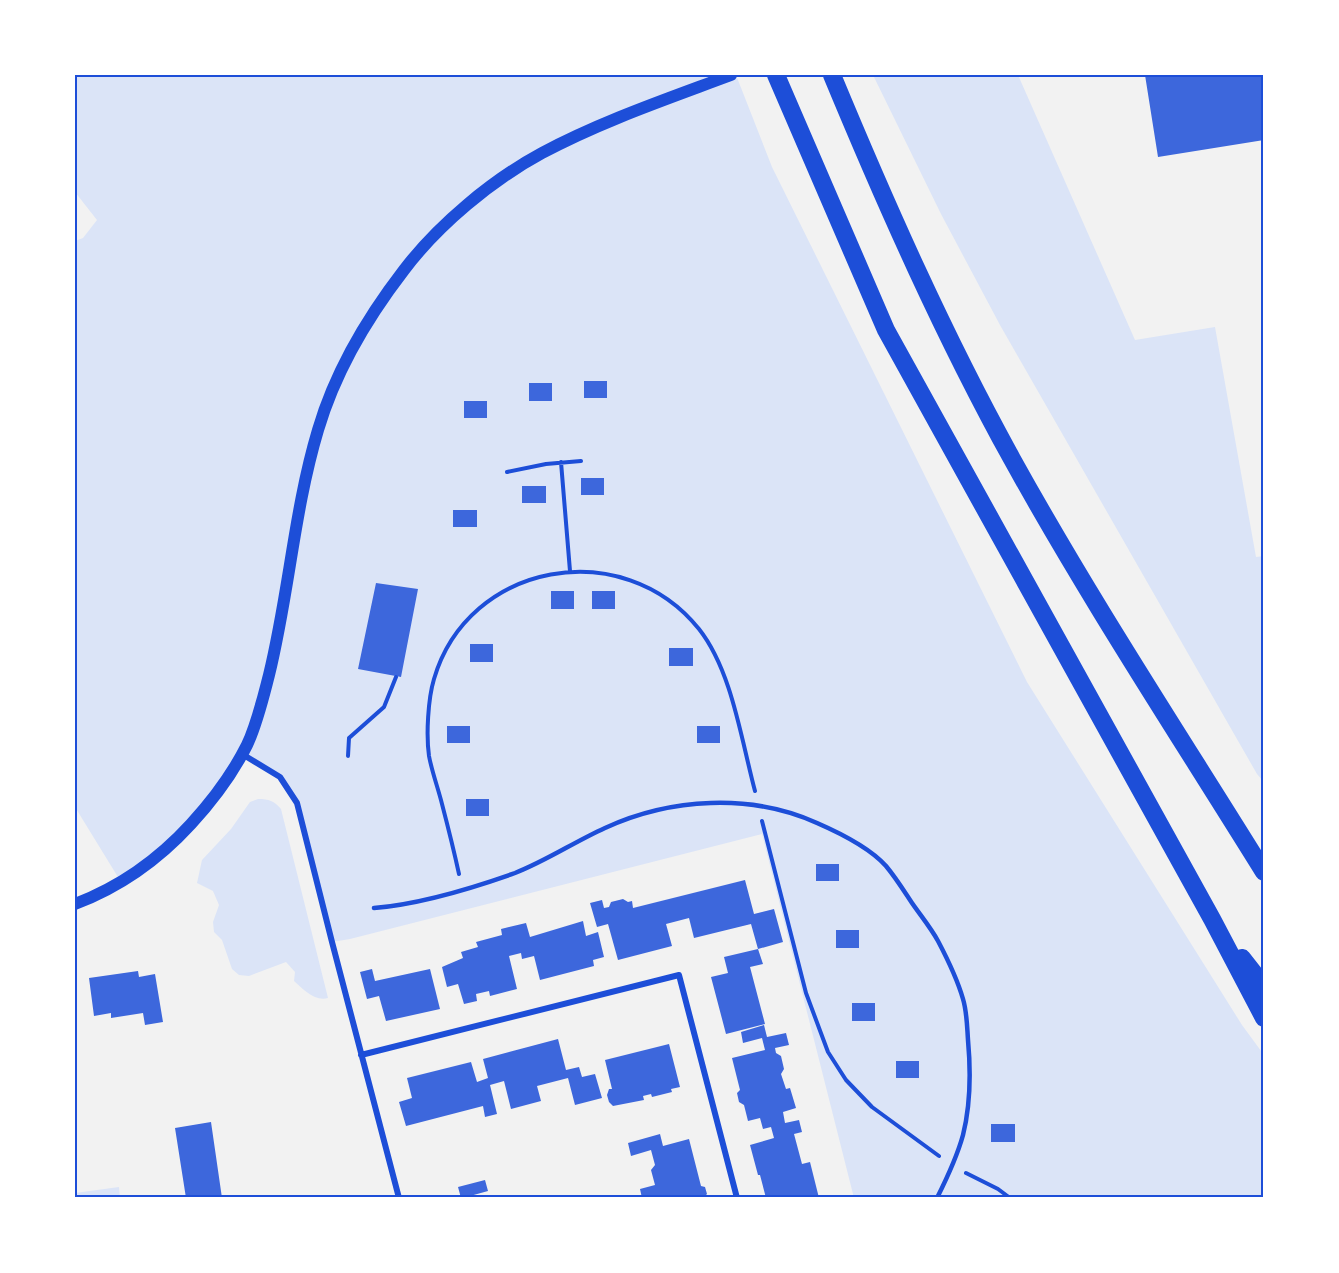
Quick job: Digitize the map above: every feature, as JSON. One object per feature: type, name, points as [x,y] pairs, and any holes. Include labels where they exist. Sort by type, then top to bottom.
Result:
[{"type":"highway","points":[[777,75],[886,330],[1212,919],[1264,1018]]},
{"type":"highway","points":[[832,75],[908,250],[1012,459],[1102,611],[1264,872]]},
{"type":"highway","points":[[1212,919],[1264,987]]},
{"type":"main road","points":[[75,904],[121,882],[177,839],[223,785],[248,743],[275,650],[304,489],[318,429],[342,367],[366,324],[405,269],[457,215],[492,186],[540,154],[617,119],[731,75]]},
{"type":"street","points":[[242,754],[280,777],[297,803],[399,1198]]},
{"type":"street","points":[[361,1055],[679,975],[737,1198]]},
{"type":"lane","points":[[374,908],[395,906],[463,890],[517,872],[606,828],[648,813],[683,806],[713,803],[758,804],[803,816],[847,836],[885,865],[936,936],[953,969],[964,1001],[970,1094],[963,1135],[952,1167],[937,1198]]},
{"type":"path","points":[[507,472],[561,462],[581,461]]},
{"type":"path","points":[[561,462],[570,571]]},
{"type":"path","points":[[348,756],[349,738],[384,707],[396,677]]},
{"type":"shaded area","points":[[75,75],[736,75],[772,167],[1027,682],[1242,1025],[1264,1055],[1264,1198],[854,1198],[762,834],[332,942],[297,803],[280,777],[245,753],[204,810],[121,882],[75,807],[75,241],[83,238],[97,220],[75,192]]},
{"type":"shaded area","points":[[873,75],[1018,75],[1135,340],[1215,327],[1256,557],[1264,556],[1264,782],[1257,774],[1000,325],[941,214]]},
{"type":"shaded area","points":[[258,799],[271,801],[281,809],[328,998],[318,998],[301,988],[294,981],[295,972],[286,962],[249,976],[239,975],[232,969],[222,940],[214,932],[213,922],[219,905],[213,891],[197,883],[202,860],[231,829],[250,802]]},
{"type":"shaded area","points":[[119,1187],[120,1198],[75,1198],[75,1193]]},
{"type":"building","points":[[1145,75],[1264,75],[1264,140],[1158,157]]},
{"type":"building","points":[[584,381],[607,381],[607,398],[584,398]]},
{"type":"building","points":[[529,383],[552,383],[552,401],[529,401]]},
{"type":"building","points":[[464,401],[487,401],[487,418],[464,418]]},
{"type":"building","points":[[581,478],[604,478],[604,495],[581,495]]},
{"type":"building","points":[[522,486],[546,486],[546,503],[522,503]]},
{"type":"building","points":[[453,510],[477,510],[477,527],[453,527]]},
{"type":"building","points":[[376,583],[418,589],[401,677],[358,669]]},
{"type":"building","points":[[551,591],[574,591],[574,609],[551,609]]},
{"type":"building","points":[[592,591],[615,591],[615,609],[592,609]]},
{"type":"building","points":[[470,644],[493,644],[493,662],[470,662]]},
{"type":"building","points":[[669,648],[693,648],[693,666],[669,666]]},
{"type":"building","points":[[447,726],[470,726],[470,743],[447,743]]},
{"type":"building","points":[[697,726],[720,726],[720,743],[697,743]]},
{"type":"building","points":[[466,799],[489,799],[489,816],[466,816]]},
{"type":"building","points":[[816,864],[839,864],[839,881],[816,881]]},
{"type":"building","points":[[745,880],[754,914],[774,909],[783,942],[758,949],[751,924],[694,938],[689,918],[666,924],[672,946],[618,960],[608,924],[597,927],[590,903],[602,900],[604,908],[609,907],[611,902],[623,899],[628,902],[632,901],[633,908]]},
{"type":"building","points":[[583,921],[586,936],[598,932],[604,957],[593,960],[594,966],[540,980],[534,956],[522,959],[521,953],[509,956],[517,989],[490,996],[489,991],[476,994],[477,1001],[464,1004],[458,984],[447,987],[442,967],[463,958],[461,952],[478,947],[476,942],[502,935],[501,929],[526,923],[530,937]]},
{"type":"building","points":[[836,930],[859,930],[859,948],[836,948]]},
{"type":"building","points":[[758,949],[763,964],[750,967],[765,1024],[726,1034],[711,977],[728,973],[724,957]]},
{"type":"building","points":[[372,969],[375,981],[430,969],[440,1009],[386,1021],[379,996],[367,999],[360,972]]},
{"type":"building","points":[[138,971],[139,977],[155,974],[163,1022],[145,1025],[143,1013],[111,1018],[111,1013],[94,1016],[89,978]]},
{"type":"building","points":[[852,1003],[875,1003],[875,1021],[852,1021]]},
{"type":"building","points":[[764,1025],[767,1037],[786,1033],[789,1045],[775,1048],[776,1053],[781,1056],[784,1069],[781,1074],[786,1089],[790,1088],[796,1108],[783,1112],[785,1123],[799,1120],[802,1132],[794,1134],[802,1164],[810,1162],[819,1198],[766,1198],[760,1175],[758,1175],[750,1145],[774,1138],[771,1127],[763,1129],[760,1118],[748,1121],[744,1105],[739,1102],[737,1093],[740,1090],[732,1058],[765,1050],[762,1038],[743,1043],[741,1032]]},
{"type":"building","points":[[558,1039],[566,1070],[579,1067],[582,1077],[595,1074],[602,1098],[575,1105],[568,1078],[537,1086],[541,1101],[511,1109],[504,1081],[490,1085],[497,1114],[485,1117],[483,1106],[406,1126],[399,1102],[412,1098],[407,1078],[471,1062],[477,1082],[488,1078],[483,1059]]},
{"type":"building","points":[[669,1044],[680,1087],[671,1089],[672,1092],[652,1097],[651,1094],[643,1096],[644,1100],[613,1106],[607,1095],[609,1089],[612,1089],[605,1060]]},
{"type":"building","points":[[896,1061],[919,1061],[919,1078],[896,1078]]},
{"type":"building","points":[[211,1122],[222,1198],[186,1198],[175,1128]]},
{"type":"building","points":[[991,1124],[1015,1124],[1015,1142],[991,1142]]},
{"type":"building","points":[[660,1134],[663,1146],[689,1139],[701,1186],[705,1187],[707,1194],[703,1198],[642,1198],[640,1189],[655,1185],[651,1170],[655,1165],[651,1150],[631,1156],[628,1143]]},
{"type":"building","points":[[485,1180],[488,1191],[470,1196],[470,1198],[461,1198],[458,1187]]}]
